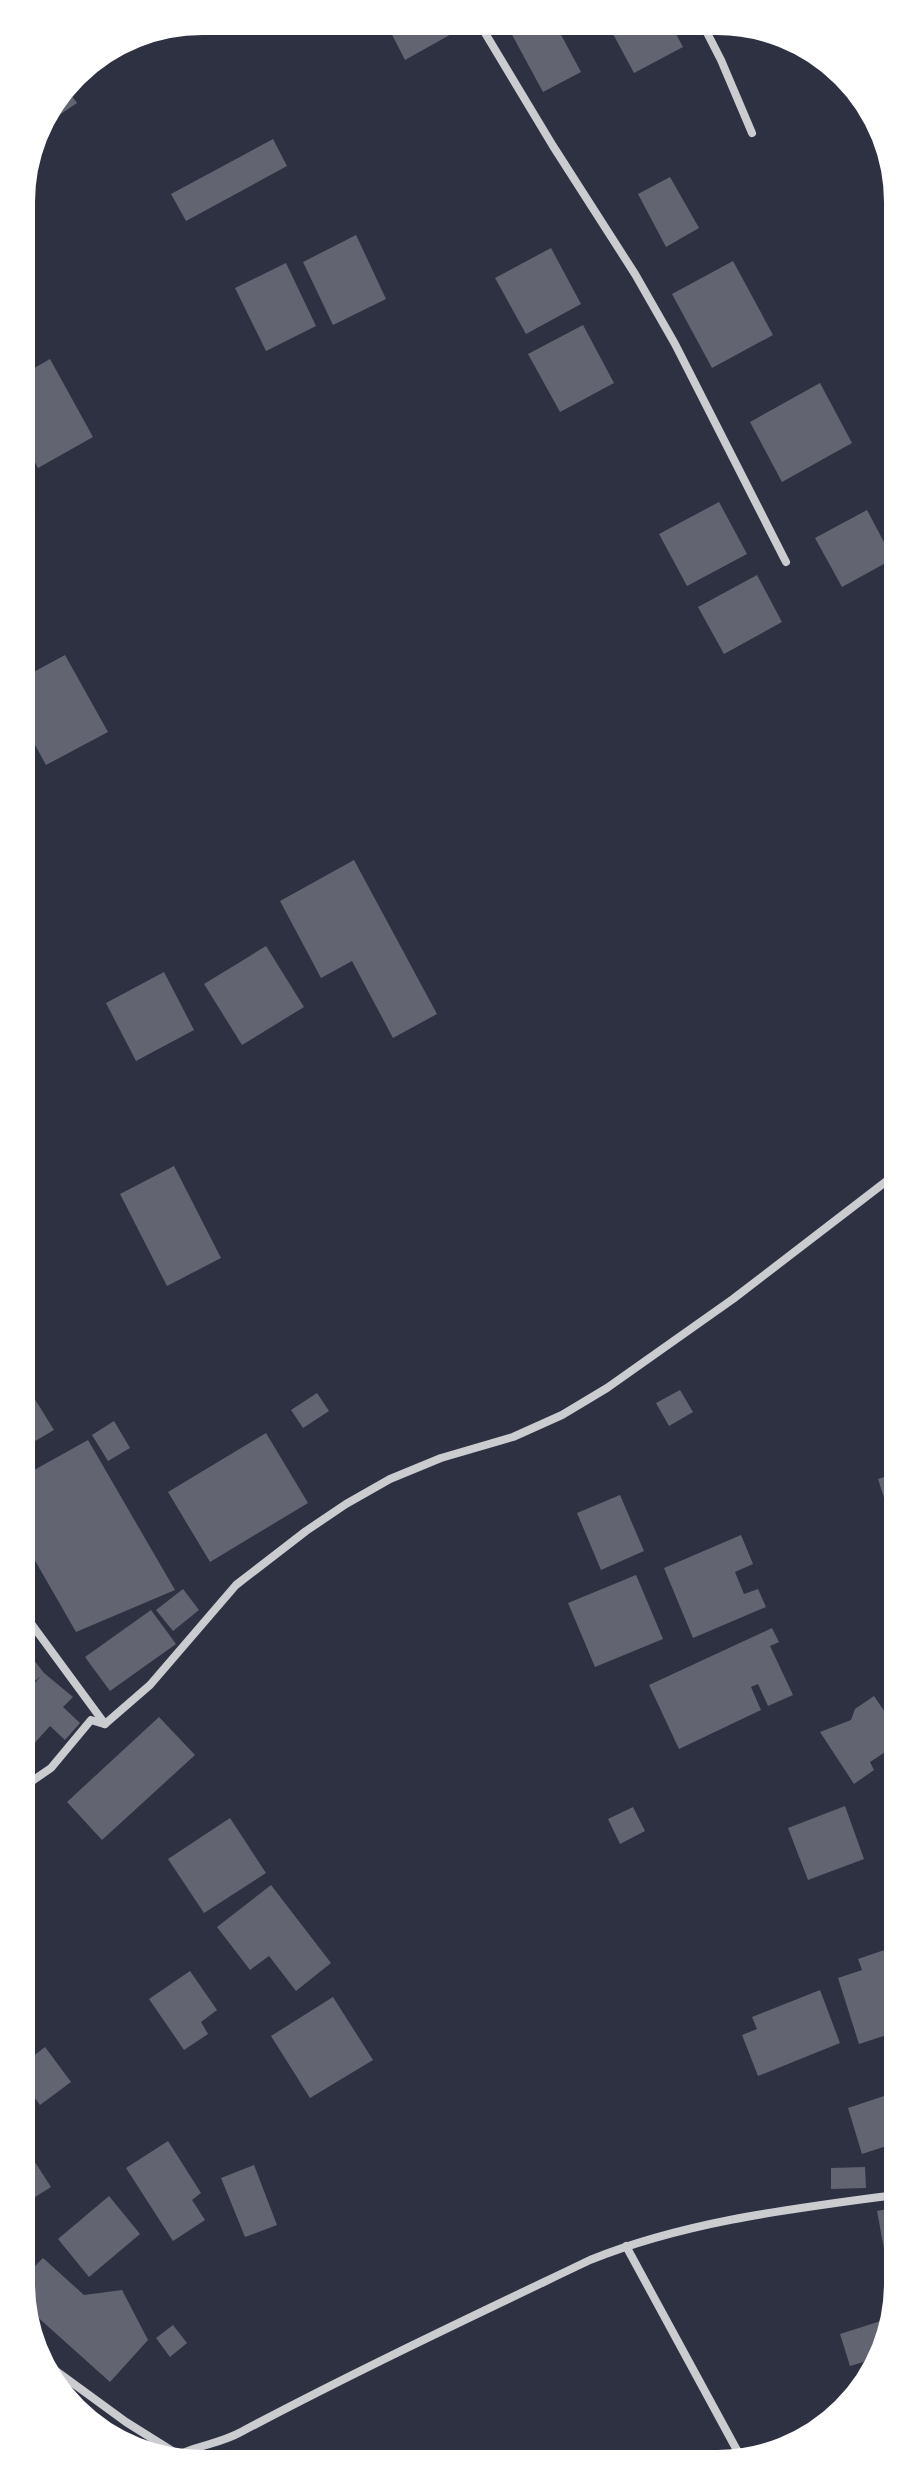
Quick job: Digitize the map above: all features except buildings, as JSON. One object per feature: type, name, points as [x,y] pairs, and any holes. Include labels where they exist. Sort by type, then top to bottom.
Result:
[{"type":"street","points":[[483,30],[675,344],[786,562]]},
{"type":"street","points":[[706,30],[752,133]]},
{"type":"street","points":[[105,1724],[150,1685],[236,1585],[346,1504],[390,1479],[441,1458],[513,1437],[562,1415],[596,1395],[733,1299],[889,1179]]},
{"type":"street","points":[[30,1622],[105,1724]]},
{"type":"street","points":[[30,1782],[51,1768],[91,1720],[105,1724]]},
{"type":"street","points":[[178,2454],[230,2438],[325,2387],[590,2260],[626,2246],[767,2213],[889,2196]]},
{"type":"street","points":[[626,2246],[739,2454]]},
{"type":"street","points":[[53,2369],[126,2422],[176,2453]]}]
